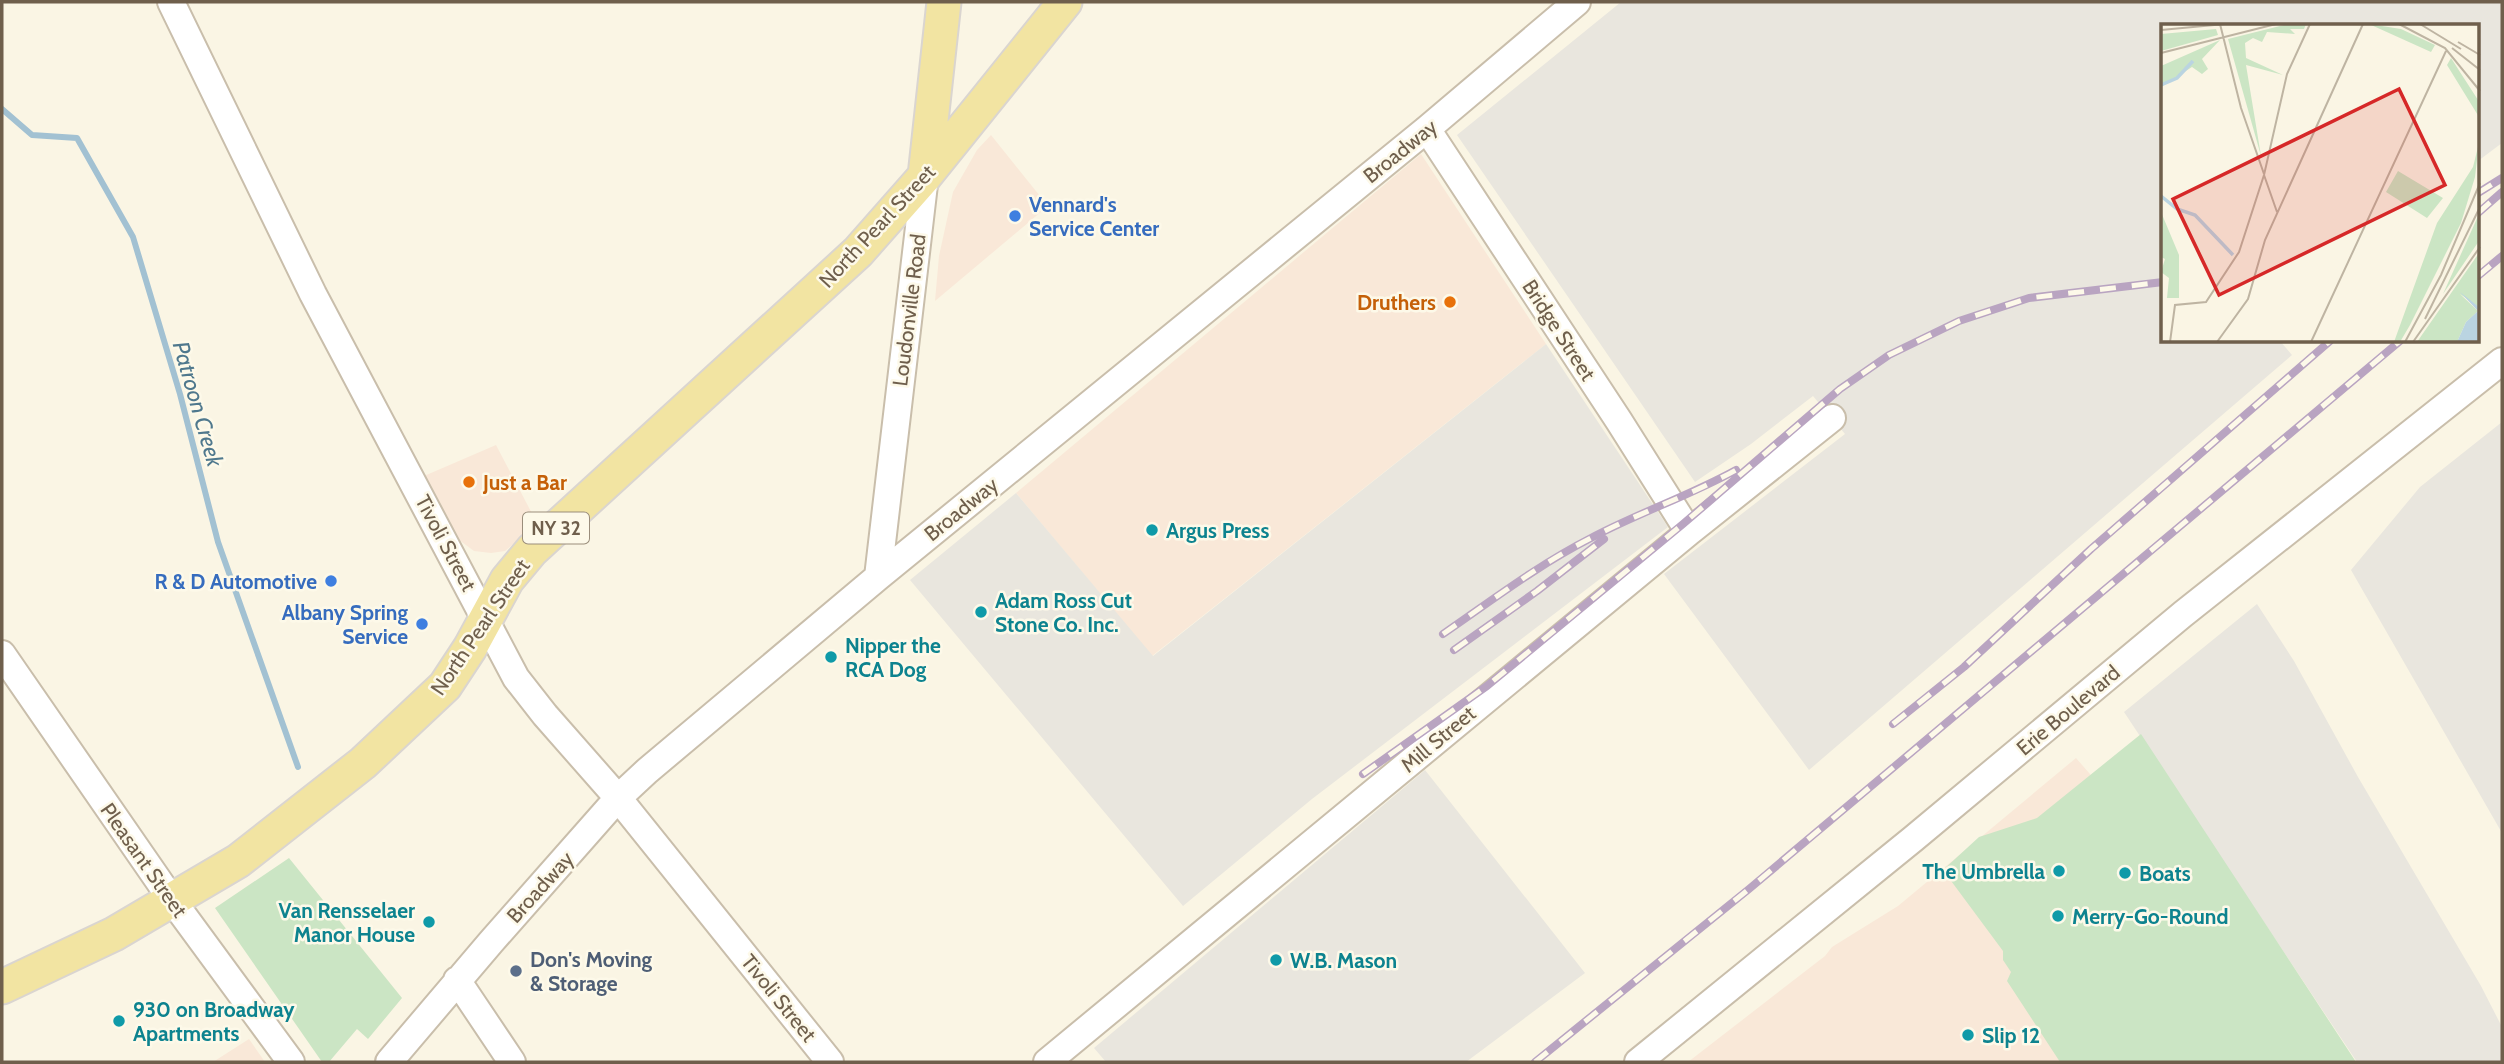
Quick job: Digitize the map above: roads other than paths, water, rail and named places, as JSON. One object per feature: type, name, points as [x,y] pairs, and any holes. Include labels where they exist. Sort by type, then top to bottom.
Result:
[{"type":"main road","name":"Loudonville Road","points":[[925,176],[944,2]]},
{"type":"main road","name":"North Pearl Street","points":[[2,987],[114,934],[239,861],[363,763],[399,731],[445,686],[470,648],[507,580],[532,550],[858,252],[925,176],[1065,2]]},
{"type":"street","name":"Tivoli Street","points":[[171,2],[313,294],[516,678],[618,798],[830,1062]]},
{"type":"street","name":"Broadway","points":[[389,1062],[457,980],[618,798],[648,771],[878,577],[1427,129],[1577,2]]},
{"type":"street","name":"Bridge Street","points":[[1427,129],[1689,531]]},
{"type":"street","name":"Loudonville Road","points":[[878,577],[925,176]]},
{"type":"street","name":"Erie Boulevard","points":[[1638,1062],[1913,839],[2183,614],[2502,361]]},
{"type":"street","name":"Mill Street","points":[[1047,1062],[1689,531],[1832,418]]},
{"type":"street","name":"Pleasant Street","points":[[2,654],[172,900],[291,1062]]},
{"type":"street","points":[[457,980],[512,1062]]},
{"type":"waterway","name":"Patroon Creek","points":[[2,109],[32,135],[77,138],[133,237],[180,394],[218,542],[298,767]]},
{"type":"railway","points":[[2480,192],[2502,178]]},
{"type":"railway","points":[[2480,211],[2502,192]]},
{"type":"railway","points":[[2480,274],[2502,256]]},
{"type":"railway","points":[[1363,774],[1487,686],[1683,524],[1840,389],[1889,355],[1959,321],[2029,298],[2161,282]]},
{"type":"railway","points":[[1893,724],[1964,667],[2091,549],[2328,343]]},
{"type":"railway","points":[[1535,1062],[1749,889],[2398,343]]},
{"type":"railway","points":[[1443,634],[1571,549],[1736,470]]},
{"type":"railway","points":[[1454,650],[1604,539]]},
{"type":"place","name":"Vennard's Service Center","points":[[1015,216]]},
{"type":"place","name":"Druthers","points":[[1450,302]]},
{"type":"place","name":"Just a Bar","points":[[469,482]]},
{"type":"place","name":"Argus Press","points":[[1152,530]]},
{"type":"place","name":"R & D Automotive","points":[[331,581]]},
{"type":"place","name":"Adam Ross Cut Stone Co. Inc.","points":[[981,612]]},
{"type":"place","name":"Albany Spring Service","points":[[422,624]]},
{"type":"place","name":"Nipper the RCA Dog","points":[[831,657]]},
{"type":"place","name":"The Umbrella","points":[[2059,871]]},
{"type":"place","name":"Boats","points":[[2125,873]]},
{"type":"place","name":"Merry-Go-Round","points":[[2058,916]]},
{"type":"place","name":"Van Rensselaer Manor House","points":[[429,922]]},
{"type":"place","name":"W.B. Mason","points":[[1276,960]]},
{"type":"place","name":"Don's Moving & Storage","points":[[516,971]]},
{"type":"place","name":"930 on Broadway Apartments","points":[[119,1021]]},
{"type":"place","name":"Slip 12","points":[[1968,1035]]}]
